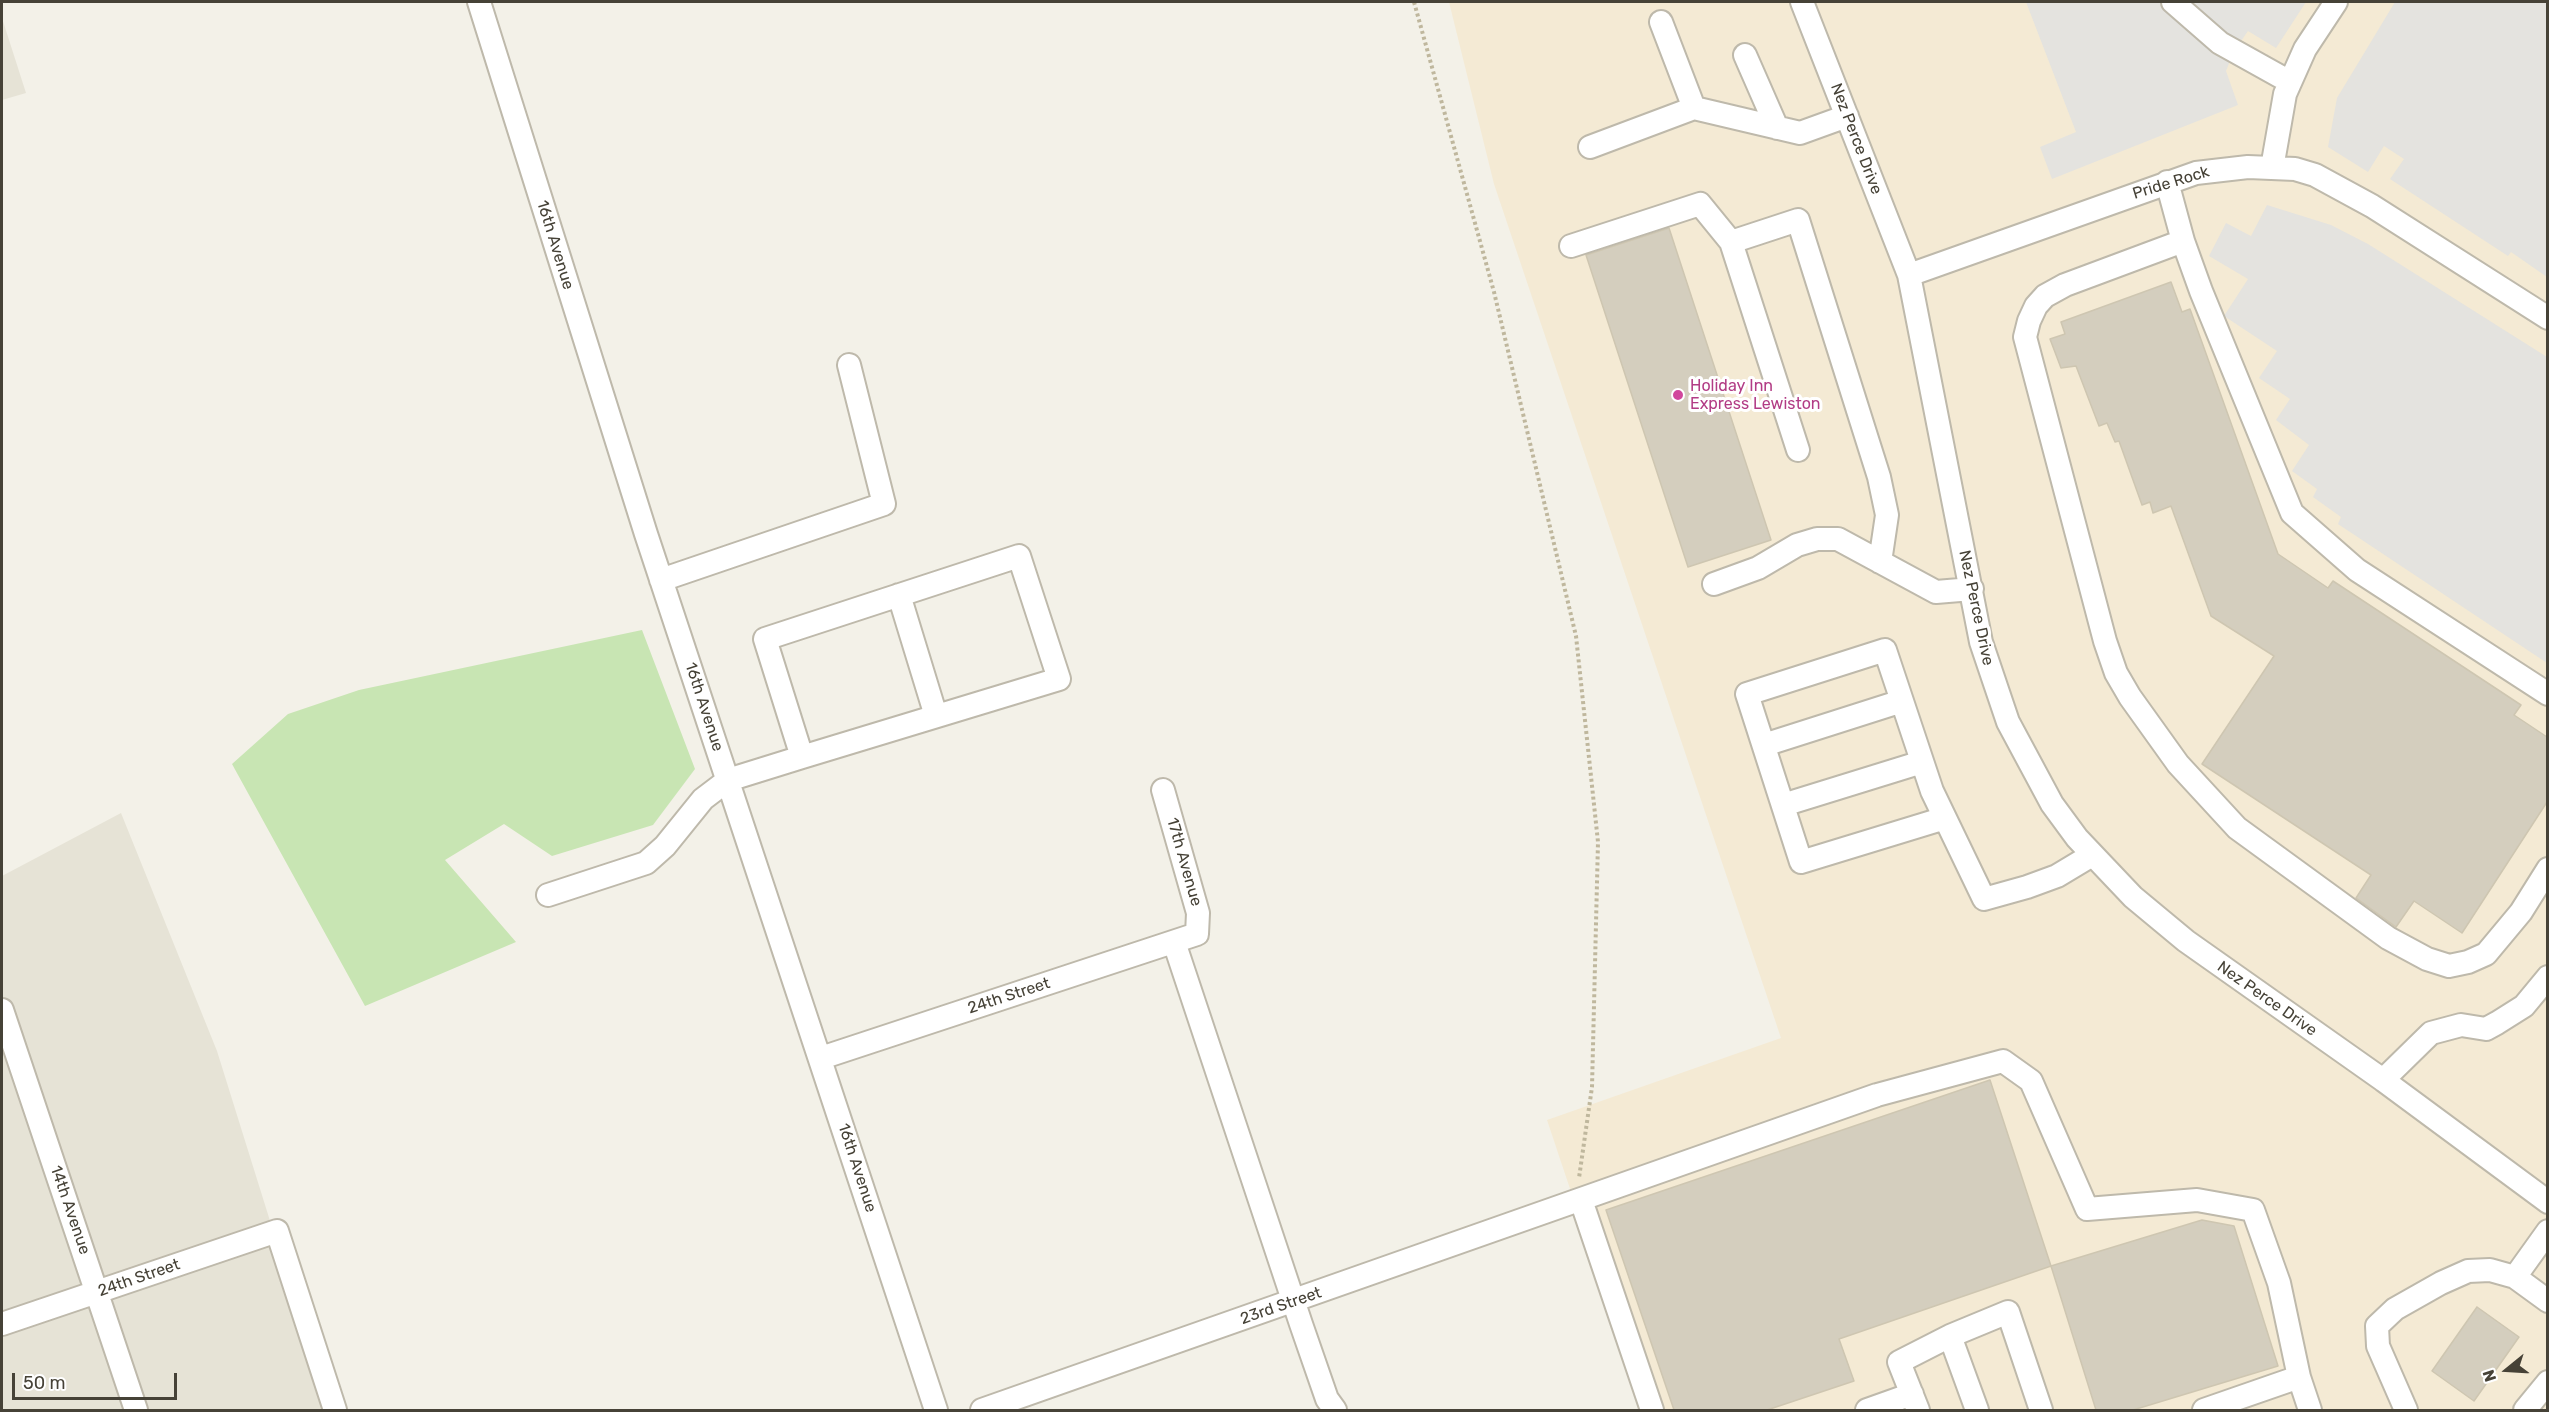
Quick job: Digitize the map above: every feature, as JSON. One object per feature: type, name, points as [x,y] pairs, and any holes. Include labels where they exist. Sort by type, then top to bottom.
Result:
[{"type":"street","name":"16th Avenue","points":[[479,2],[662,580],[822,1058],[936,1410]]},
{"type":"street","name":"Nez Perce Drive","points":[[1802,2],[1909,275],[1981,642],[2008,722],[2052,804],[2077,838],[2133,897],[2186,941],[2383,1080],[2547,1202]]},
{"type":"street","points":[[2173,2],[2220,44],[2290,82]]},
{"type":"street","points":[[2272,168],[2285,94],[2305,49],[2336,2]]},
{"type":"street","points":[[1661,22],[1694,108]]},
{"type":"street","points":[[1745,55],[1777,128]]},
{"type":"street","points":[[1590,147],[1694,108],[1800,133],[1847,116]]},
{"type":"street","name":"Pride Rock","points":[[1909,275],[2167,182],[2219,169],[2295,169],[2315,175],[2372,206],[2547,318]]},
{"type":"street","points":[[2167,182],[2183,241],[2201,291],[2292,513],[2357,570],[2547,694]]},
{"type":"street","points":[[1571,246],[1700,204],[1731,242],[1798,450]]},
{"type":"street","points":[[1731,242],[1798,219],[1878,477],[1887,515],[1880,562]]},
{"type":"street","points":[[2183,241],[2065,285],[2045,296],[2036,306],[2025,337],[2105,641],[2116,673],[2130,697],[2178,764],[2237,828],[2388,938],[2427,959],[2449,966],[2468,962],[2486,954],[2521,912],[2547,869]]},
{"type":"street","points":[[662,580],[884,504],[849,365]]},
{"type":"street","points":[[1714,584],[1758,568],[1797,545],[1817,539],[1838,539],[1936,592],[1971,589]]},
{"type":"street","points":[[548,895],[646,863],[665,846],[703,799],[728,780],[1059,679],[1019,556],[765,639],[802,757]]},
{"type":"street","points":[[899,596],[936,716]]},
{"type":"street","points":[[1945,818],[1802,862],[1747,694],[1885,650],[1922,762],[1945,818],[1984,899],[2027,888],[2057,876],[2092,855]]},
{"type":"street","points":[[1764,745],[1902,702]]},
{"type":"street","points":[[1783,805],[1922,762]]},
{"type":"street","name":"17th Avenue","points":[[1163,790],[1198,913],[1197,934]]},
{"type":"street","name":"24th Street","points":[[822,1058],[1197,934]]},
{"type":"street","points":[[1174,942],[1327,1399],[1335,1410]]},
{"type":"street","points":[[2383,1080],[2431,1033],[2462,1025],[2486,1029],[2524,1006],[2547,977]]},
{"type":"street","name":"14th Avenue","points":[[2,1010],[136,1410]]},
{"type":"street","name":"23rd Street","points":[[982,1410],[1877,1095],[2003,1061],[2031,1081],[2086,1209],[2196,1200],[2253,1210],[2279,1283],[2299,1377]]},
{"type":"street","points":[[1581,1200],[1652,1410]]},
{"type":"street","name":"24th Street","points":[[2,1324],[277,1231],[335,1410]]},
{"type":"street","points":[[2514,1277],[2547,1231]]},
{"type":"street","points":[[2406,1410],[2378,1346],[2377,1326],[2395,1309],[2441,1283],[2468,1271],[2490,1270],[2514,1277],[2547,1301]]},
{"type":"street","points":[[1867,1410],[1915,1402],[1899,1362],[1950,1336],[2008,1312],[2041,1410]]},
{"type":"street","points":[[1950,1336],[1977,1410]]},
{"type":"street","points":[[2204,1410],[2227,1407],[2299,1377],[2310,1410]]},
{"type":"street","points":[[2525,1410],[2547,1382]]},
{"type":"path","points":[[1414,2],[1494,292],[1576,636],[1598,842],[1592,1087],[1578,1176],[1581,1200]]},
{"type":"shaded area","points":[[1449,2],[2547,2],[2547,1410],[1644,1410],[1547,1120],[1781,1038],[1494,184]]},
{"type":"shaded area","points":[[2026,2],[2306,2],[2276,48],[2248,31],[2234,51],[2226,71],[2238,105],[2052,179],[2040,147],[2076,132]]},
{"type":"shaded area","points":[[2395,2],[2547,2],[2547,277],[2511,252],[2508,256],[2390,179],[2404,159],[2384,146],[2368,172],[2328,147],[2337,98]]},
{"type":"shaded area","points":[[2,18],[26,93],[2,100]]},
{"type":"shaded area","points":[[2267,205],[2331,225],[2368,244],[2547,357],[2547,663],[2338,524],[2341,517],[2313,497],[2317,489],[2292,471],[2309,445],[2276,420],[2290,399],[2259,378],[2277,351],[2224,316],[2248,279],[2209,256],[2226,223],[2251,236]]},
{"type":"shaded area","points":[[121,813],[217,1051],[329,1410],[2,1410],[2,876]]},
{"type":"green space","points":[[642,630],[695,769],[653,825],[552,856],[504,824],[445,860],[516,942],[365,1006],[232,764],[288,714],[359,690]]},
{"type":"building","name":"Holiday Inn Express Lewiston","points":[[1669,228],[1771,540],[1688,567],[1586,255]]},
{"type":"building","points":[[2171,282],[2182,312],[2190,309],[2278,554],[2328,588],[2333,581],[2521,705],[2514,715],[2547,737],[2547,802],[2462,933],[2414,901],[2396,927],[2356,898],[2371,875],[2202,764],[2274,656],[2211,616],[2171,506],[2153,513],[2150,502],[2142,505],[2119,441],[2115,442],[2107,423],[2099,426],[2076,366],[2061,368],[2050,339],[2065,334],[2061,322]]},
{"type":"building","points":[[1990,1080],[2051,1266],[1839,1339],[1854,1381],[1767,1410],[1674,1410],[1606,1210]]},
{"type":"building","points":[[2202,1220],[2234,1226],[2278,1366],[2133,1410],[2096,1410],[2051,1266]]},
{"type":"building","points":[[2477,1307],[2519,1337],[2474,1401],[2432,1371]]},
{"type":"place","name":"Holiday Inn Express Lewiston","points":[[1678,395]]}]
